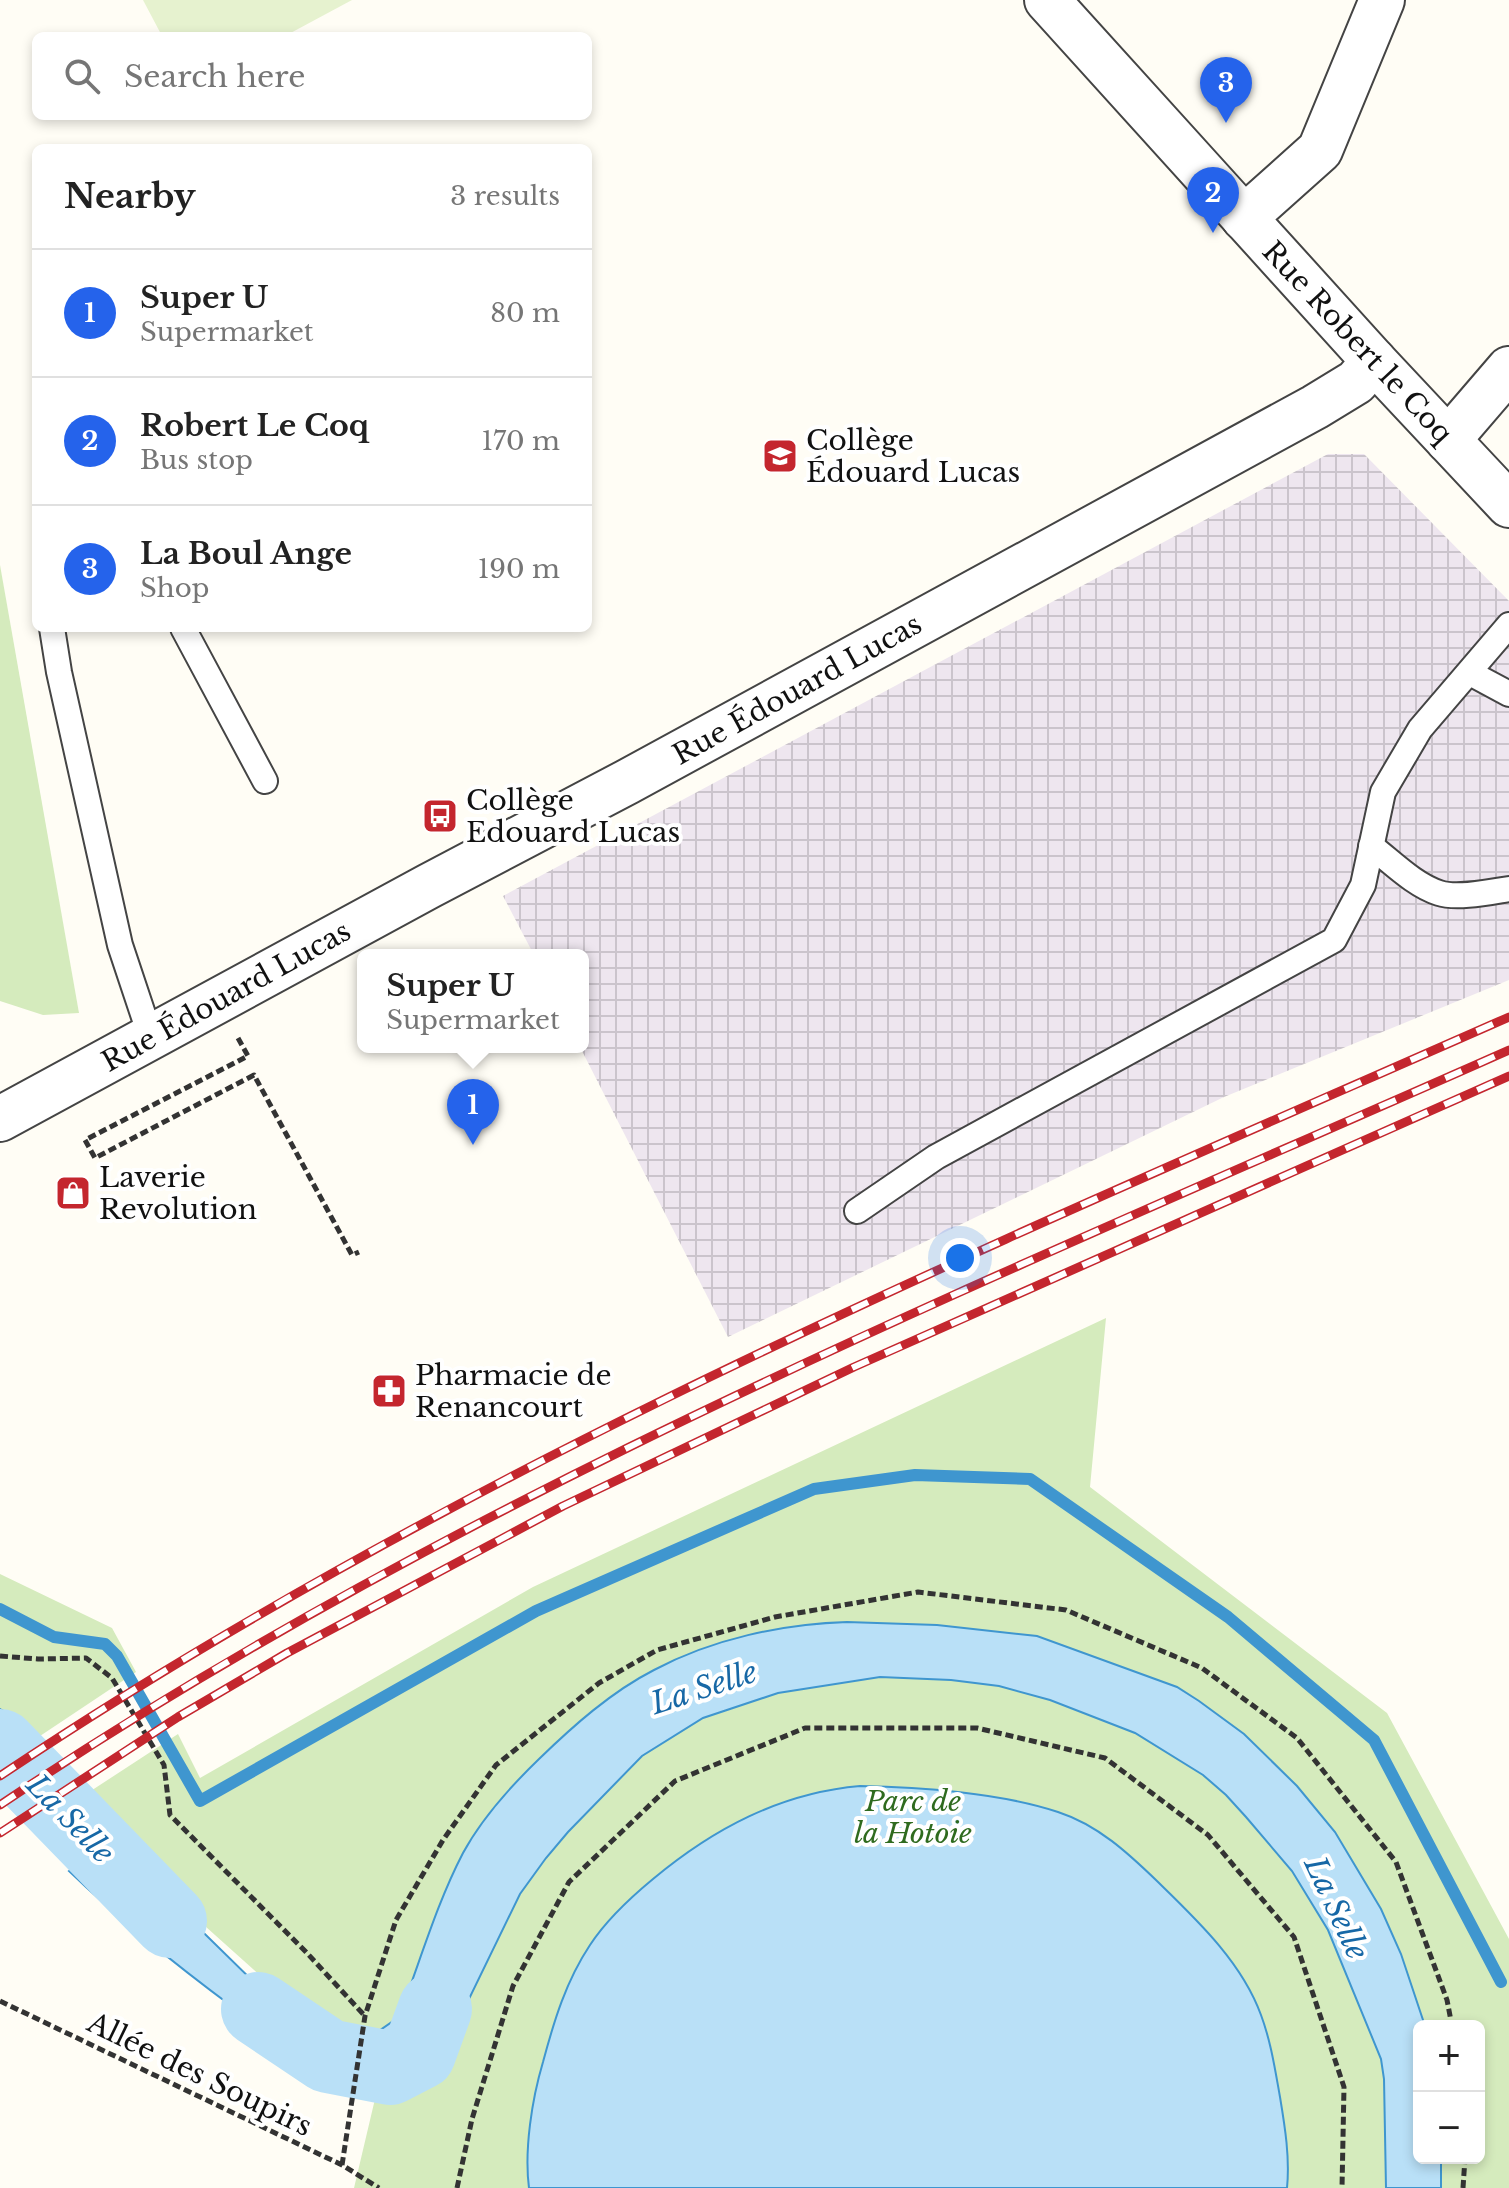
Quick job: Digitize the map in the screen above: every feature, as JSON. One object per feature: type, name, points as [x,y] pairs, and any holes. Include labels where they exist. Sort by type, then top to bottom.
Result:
[{"type":"street","name":"Rue Robert le Coq","points":[[1047,0],[1374,361],[1509,505]]},
{"type":"street","points":[[1244,218],[1320,150],[1382,0]]},
{"type":"street","name":"Rue Édouard Lucas","points":[[0,1119],[1315,407],[1356,382],[1374,361]]},
{"type":"street","points":[[1448,440],[1509,369]]},
{"type":"lane","points":[[857,1211],[936,1157],[1334,940],[1363,885],[1383,792],[1420,729],[1509,625]]},
{"type":"lane","points":[[53,632],[62,688],[120,945],[151,1038]]},
{"type":"lane","points":[[185,632],[265,781]]},
{"type":"lane","points":[[1470,673],[1509,694]]},
{"type":"lane","points":[[1371,846],[1415,880],[1441,894],[1482,894],[1509,889]]},
{"type":"path","points":[[220,1001],[248,1056],[85,1140],[95,1158],[254,1075],[352,1255],[359,1252]]},
{"type":"path","points":[[342,2165],[365,2016],[396,1920],[443,1840],[496,1765],[599,1683],[657,1650],[775,1617],[918,1592],[1066,1610],[1202,1668],[1297,1738],[1396,1862],[1447,2000],[1451,2020]]},
{"type":"path","points":[[0,1656],[86,1658],[112,1678],[164,1765],[170,1815],[365,2016]]},
{"type":"path","points":[[457,2188],[472,2119],[513,1986],[569,1882],[675,1781],[805,1728],[977,1728],[1105,1758],[1208,1835],[1294,1937],[1344,2087],[1342,2188]]},
{"type":"path","name":"Allée des Soupirs","points":[[0,2001],[342,2165],[379,2188]]},
{"type":"path","points":[[1463,2188],[1465,2164]]},
{"type":"shaded area","points":[[1328,454],[1364,454],[1509,601],[1509,980],[1224,1097],[728,1337],[583,1053],[589,1053],[589,949],[531,949],[503,896]]},
{"type":"green space","points":[[143,0],[352,0],[292,32],[160,32]]},
{"type":"green space","points":[[0,565],[79,1013],[43,1015],[0,1001]]},
{"type":"green space","name":"Parc de la Hotoie","points":[[1106,1318],[1090,1487],[1387,1713],[1509,1939],[1509,2188],[354,2188],[379,2082],[109,1840],[76,1804],[80,1798],[178,1734],[200,1778],[533,1587]]},
{"type":"green space","points":[[0,1574],[112,1628],[136,1672],[28,1744],[14,1717],[0,1709]]},
{"type":"water","points":[[822,1623],[937,1625],[1037,1636],[1177,1687],[1244,1734],[1297,1786],[1335,1832],[1381,1909],[1401,1954],[1423,2020],[1413,2020],[1413,2164],[1441,2164],[1441,2188],[1386,2188],[1381,2059],[1328,1930],[1292,1871],[1226,1795],[1203,1775],[1135,1733],[1050,1700],[999,1686],[951,1680],[880,1677],[778,1693],[703,1718],[642,1756],[568,1832],[520,1894],[433,2073],[409,2091],[364,2095],[373,2035],[396,2019],[403,2006],[438,1909],[463,1853],[497,1803],[539,1759],[608,1699],[676,1659],[748,1635]]},
{"type":"water","points":[[0,1709],[14,1717],[28,1744],[0,1762]]},
{"type":"water","points":[[860,1786],[960,1792],[1036,1805],[1086,1824],[1146,1871],[1216,1942],[1253,1996],[1267,2035],[1284,2120],[1287,2188],[529,2188],[530,2125],[547,2047],[574,1973],[604,1926],[653,1879],[724,1829],[802,1796]]},
{"type":"water","points":[[109,1840],[267,1995],[315,2028],[347,2042],[343,2077],[286,2046],[212,1992],[129,1925],[69,1871]]},
{"type":"waterway","points":[[0,1609],[54,1637],[105,1644],[117,1656],[200,1801],[536,1611],[814,1489],[915,1475],[1030,1479],[1228,1617],[1374,1740],[1501,1982]]},
{"type":"waterway","name":"La Selle","points":[[0,1746],[170,1921]]},
{"type":"waterway","name":"La Selle","points":[[258,2009],[328,2056],[390,2068],[419,2053],[435,2009]]},
{"type":"railway","points":[[0,1776],[178,1663],[361,1557],[548,1458],[737,1364],[929,1274],[1509,1017]]},
{"type":"railway","points":[[0,1805],[178,1691],[361,1586],[548,1488],[737,1395],[929,1306],[1509,1050]]},
{"type":"railway","points":[[0,1833],[178,1717],[287,1653],[563,1506],[854,1367],[1509,1076]]},
{"type":"place","name":"La Boul Ange","points":[[1226,123]]},
{"type":"place","name":"Robert Le Coq","points":[[1213,233]]},
{"type":"place","name":"Collège Édouard Lucas","points":[[780,456]]},
{"type":"place","name":"Collège Edouard Lucas","points":[[440,816]]},
{"type":"place","name":"Super U","points":[[473,1145]]},
{"type":"place","name":"Laverie Revolution","points":[[73,1193]]},
{"type":"place","name":"Pharmacie de Renancourt","points":[[389,1391]]}]
